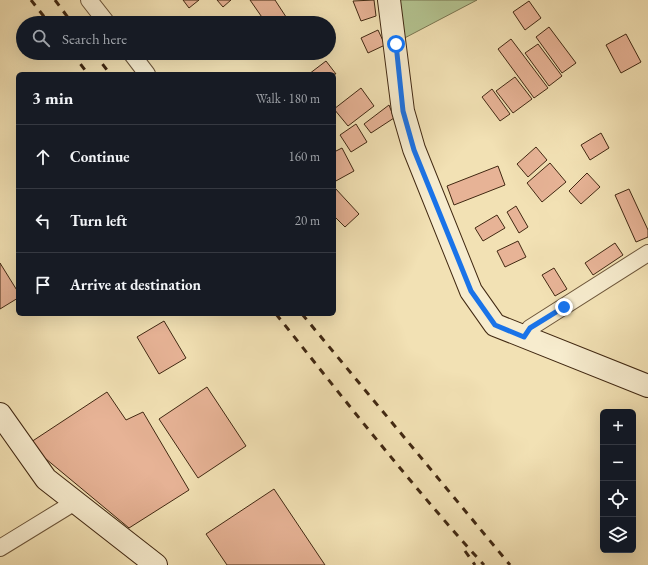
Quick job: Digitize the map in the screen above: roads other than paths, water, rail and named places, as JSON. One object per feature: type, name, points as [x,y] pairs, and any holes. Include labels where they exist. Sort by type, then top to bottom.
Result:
[{"type":"street","points":[[89,0],[102,16]]},
{"type":"street","points":[[389,0],[403,111],[414,150],[471,291],[495,325],[648,386]]},
{"type":"street","points":[[136,60],[145,72]]},
{"type":"street","points":[[524,337],[530,328],[648,253]]},
{"type":"street","points":[[0,414],[46,479],[156,565]]},
{"type":"street","points":[[0,548],[75,502]]},
{"type":"railway","points":[[31,0],[44,16]]},
{"type":"railway","points":[[55,0],[67,16]]},
{"type":"railway","points":[[77,60],[86,72]]},
{"type":"railway","points":[[99,60],[108,72]]},
{"type":"railway","points":[[278,316],[404,473],[484,565]]},
{"type":"railway","points":[[304,316],[510,565]]},
{"type":"railway","points":[[465,551],[475,565]]}]
